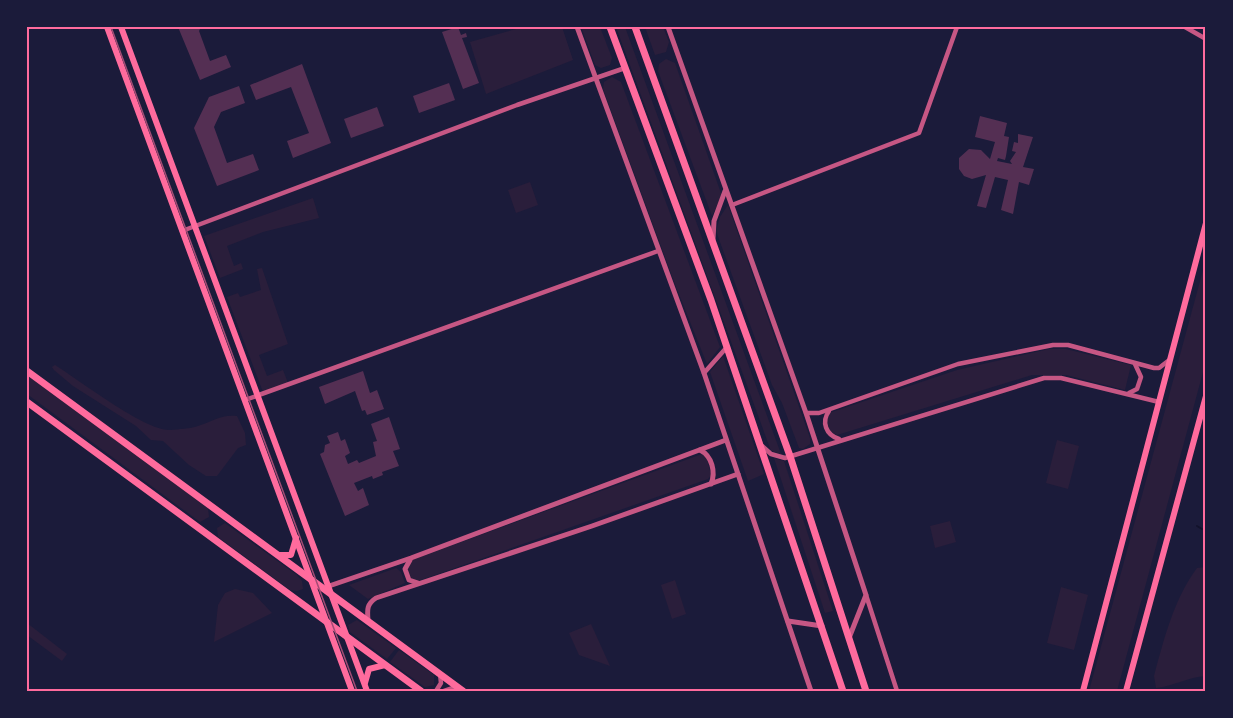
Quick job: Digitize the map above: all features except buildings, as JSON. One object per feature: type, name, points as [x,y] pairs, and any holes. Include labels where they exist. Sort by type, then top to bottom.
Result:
[{"type":"main road","points":[[107,27],[352,691]]},
{"type":"main road","points":[[121,27],[367,691]]},
{"type":"main road","points":[[610,27],[727,347],[843,691]]},
{"type":"main road","points":[[635,27],[790,456],[866,691]]},
{"type":"main road","points":[[1083,691],[1206,223]]},
{"type":"main road","points":[[27,371],[461,689]]},
{"type":"main road","points":[[1126,691],[1206,396]]},
{"type":"main road","points":[[27,402],[420,691]]},
{"type":"main road","points":[[276,554],[286,557],[291,555],[297,537]]},
{"type":"main road","points":[[364,683],[369,669],[386,665]]},
{"type":"street","points":[[577,27],[704,373],[811,691]]},
{"type":"street","points":[[668,27],[806,413],[897,691]]},
{"type":"street","points":[[732,205],[919,133],[957,27]]},
{"type":"street","points":[[1185,27],[1194,30],[1204,38]]},
{"type":"street","points":[[182,231],[625,68]]},
{"type":"street","points":[[713,241],[713,228],[724,197],[725,186]]},
{"type":"street","points":[[245,400],[658,251]]},
{"type":"street","points":[[806,413],[831,409],[958,364],[1026,348],[1060,344],[1159,368],[1170,359]]},
{"type":"street","points":[[704,373],[727,347]]},
{"type":"street","points":[[1127,394],[1137,389],[1141,377],[1134,363]]},
{"type":"street","points":[[760,444],[771,454],[790,456],[1044,378],[1061,378],[1159,402]]},
{"type":"street","points":[[831,409],[826,413],[825,426],[831,436],[842,440]]},
{"type":"street","points":[[329,586],[411,558],[726,440]]},
{"type":"street","points":[[700,450],[708,456],[713,472],[711,484]]},
{"type":"street","points":[[368,620],[367,610],[370,602],[738,474]]},
{"type":"street","points":[[411,558],[405,569],[409,580],[419,584]]},
{"type":"street","points":[[396,563],[405,573],[408,583],[406,588]]},
{"type":"street","points":[[849,638],[866,595]]},
{"type":"street","points":[[788,621],[822,626]]},
{"type":"street","points":[[436,691],[441,683],[439,672]]},
{"type":"street","points":[[444,691],[452,687],[461,689]]},
{"type":"shaded area","points":[[523,27],[562,27],[573,60],[486,94],[470,42]]},
{"type":"shaded area","points":[[581,27],[600,27],[612,58],[610,65],[601,68],[595,65]]},
{"type":"shaded area","points":[[616,27],[625,27],[781,454],[771,451]]},
{"type":"shaded area","points":[[645,27],[663,27],[669,42],[666,52],[655,55]]},
{"type":"shaded area","points":[[666,59],[675,63],[722,196],[712,216],[658,71],[659,64]]},
{"type":"shaded area","points":[[612,77],[621,82],[720,347],[707,364],[603,89],[604,82]]},
{"type":"shaded area","points":[[530,182],[538,205],[516,213],[508,190]]},
{"type":"shaded area","points":[[313,198],[319,218],[263,232],[227,246],[234,266],[241,263],[243,269],[220,278],[204,236]]},
{"type":"shaded area","points":[[728,205],[810,438],[810,444],[803,449],[799,448],[782,403],[772,385],[716,231],[720,217]]},
{"type":"shaded area","points":[[1206,259],[1206,361],[1117,691],[1089,691]]},
{"type":"shaded area","points":[[262,268],[288,344],[259,355],[267,376],[283,370],[288,383],[263,392],[227,297],[238,293],[240,297],[261,290],[257,269]]},
{"type":"shaded area","points":[[1049,349],[1066,349],[1131,365],[1125,390],[1066,375],[1032,375],[837,435],[828,426],[829,413],[957,370]]},
{"type":"shaded area","points":[[723,356],[764,474],[748,481],[710,372]]},
{"type":"shaded area","points":[[55,365],[129,414],[159,428],[170,430],[188,428],[221,417],[237,416],[245,433],[246,445],[238,448],[217,476],[206,476],[189,465],[163,441],[151,440],[136,426],[73,386],[54,370],[52,367]]},
{"type":"shaded area","points":[[27,375],[208,508],[209,517],[200,522],[27,394]]},
{"type":"shaded area","points":[[1057,440],[1079,446],[1068,489],[1046,483]]},
{"type":"shaded area","points":[[702,454],[707,458],[711,475],[708,479],[418,581],[412,580],[407,567],[412,560]]},
{"type":"shaded area","points":[[774,458],[784,461],[833,611],[825,613]]},
{"type":"shaded area","points":[[950,521],[956,542],[935,548],[930,526]]},
{"type":"shaded area","points":[[225,523],[297,575],[302,581],[303,589],[290,590],[218,537],[217,528]]},
{"type":"shaded area","points":[[1206,567],[1206,676],[1156,688],[1154,676],[1176,606],[1197,568]]},
{"type":"shaded area","points":[[396,568],[401,572],[405,583],[368,599],[349,585]]},
{"type":"shaded area","points":[[675,580],[686,614],[672,619],[661,585]]},
{"type":"shaded area","points":[[1061,587],[1088,595],[1074,650],[1047,643]]},
{"type":"shaded area","points":[[235,589],[253,593],[272,613],[214,642],[218,605],[225,593]]},
{"type":"shaded area","points":[[357,620],[396,648],[387,659],[350,632],[348,625]]},
{"type":"shaded area","points":[[27,623],[67,654],[62,661],[27,635]]},
{"type":"shaded area","points":[[591,624],[610,666],[579,655],[569,633]]},
{"type":"shaded area","points":[[399,650],[434,675],[434,685],[425,687],[390,662]]},
{"type":"waterway","points":[[1197,526],[1202,529]]},
{"type":"tram line","points":[[111,27],[357,691]]}]
